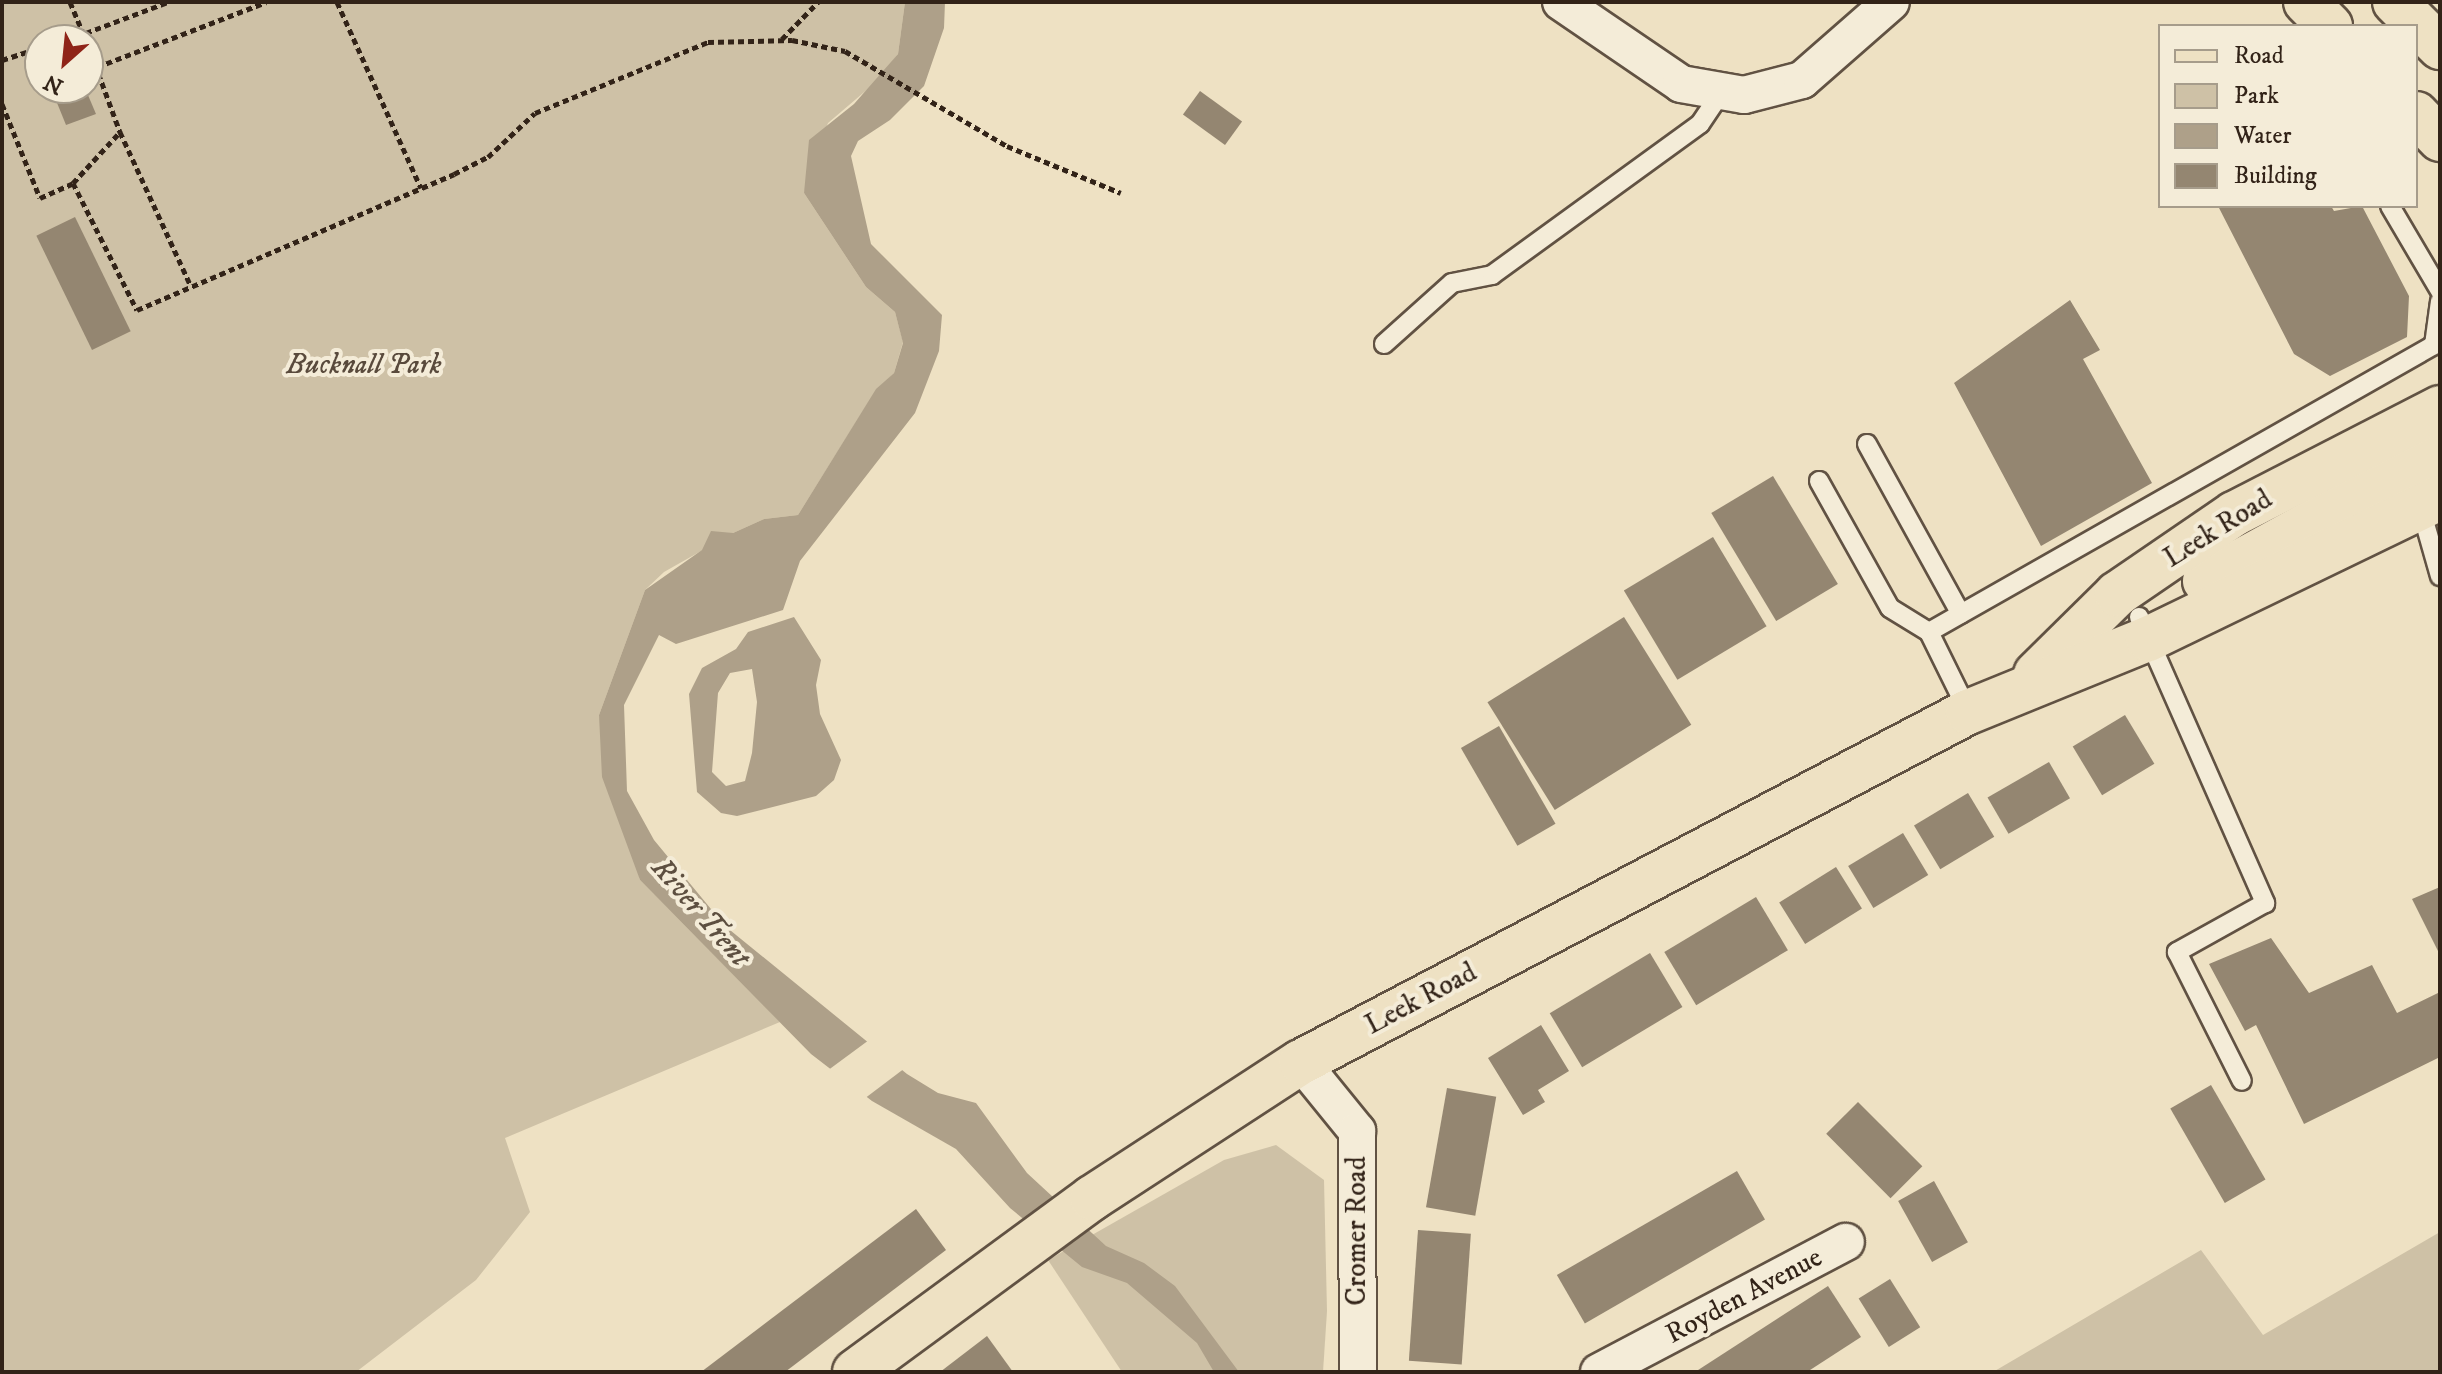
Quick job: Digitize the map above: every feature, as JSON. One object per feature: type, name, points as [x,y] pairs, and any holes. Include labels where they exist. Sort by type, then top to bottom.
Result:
[{"type":"main road","points":[[2306,2],[2328,24]]},
{"type":"main road","points":[[2418,116],[2440,139]]},
{"type":"main road","name":"Leek Road","points":[[2023,687],[2117,594],[2234,514],[2440,408]]},
{"type":"main road","name":"Leek Road","points":[[855,1372],[1092,1198],[1301,1062],[1968,712],[2143,628],[2432,500]]},
{"type":"street","points":[[1561,2],[1681,84],[1744,95],[1802,80],[1891,2]]},
{"type":"street","name":"Cromer Road","points":[[1301,1062],[1357,1131],[1358,1372]]},
{"type":"street","name":"Royden Avenue","points":[[1599,1372],[1846,1242]]},
{"type":"lane","points":[[1384,344],[1452,283],[1492,275],[1700,124],[1722,91]]},
{"type":"lane","points":[[2391,208],[2440,291]]},
{"type":"lane","points":[[1929,632],[2434,345],[2440,301]]},
{"type":"lane","points":[[1867,444],[1961,614]]},
{"type":"lane","points":[[1819,481],[1890,608],[1929,632],[1968,712]]},
{"type":"lane","points":[[2432,500],[2440,576]]},
{"type":"lane","points":[[2143,628],[2265,903],[2177,952],[2242,1081]]},
{"type":"path","points":[[70,2],[79,24]]},
{"type":"path","points":[[104,32],[168,2]]},
{"type":"path","points":[[104,64],[266,2]]},
{"type":"path","points":[[337,2],[421,188]]},
{"type":"path","points":[[781,40],[818,2]]},
{"type":"path","points":[[73,183],[137,310],[190,284],[488,157],[535,113],[638,69],[708,42],[781,40],[845,51],[1007,146],[1121,193]]},
{"type":"path","points":[[2,60],[24,53]]},
{"type":"path","points":[[104,87],[120,132],[190,284]]},
{"type":"path","points":[[2,104],[40,198],[73,183],[120,132]]},
{"type":"green space","name":"Bucknall Park","points":[[2,2],[905,2],[898,54],[876,82],[828,123],[804,193],[866,287],[895,312],[903,342],[894,373],[876,390],[798,515],[764,519],[733,533],[664,572],[645,590],[599,715],[640,880],[780,1022],[505,1138],[530,1212],[476,1280],[356,1372],[2,1372]]},
{"type":"green space","points":[[1276,1145],[1324,1180],[1327,1311],[1323,1372],[1122,1372],[1048,1260],[1224,1160]]},
{"type":"green space","points":[[2440,1232],[2440,1372],[1993,1372],[2201,1250],[2263,1335]]},
{"type":"water","name":"River Trent","points":[[905,2],[945,2],[944,28],[924,86],[890,120],[858,141],[851,156],[871,244],[942,315],[939,351],[915,413],[800,561],[783,610],[676,644],[659,635],[624,705],[627,791],[654,840],[725,926],[907,1074],[938,1093],[976,1103],[1027,1173],[1106,1246],[1144,1263],[1175,1286],[1239,1372],[1214,1372],[1197,1343],[1127,1283],[1082,1267],[1010,1208],[956,1149],[872,1101],[811,1054],[640,880],[602,777],[599,715],[645,590],[702,550],[711,531],[733,533],[764,519],[798,515],[876,389],[894,373],[903,343],[895,312],[866,287],[804,193],[809,140],[854,104],[898,54]]},
{"type":"water","points":[[794,617],[821,660],[816,685],[820,714],[841,760],[834,780],[816,796],[737,816],[721,813],[697,792],[689,694],[702,668],[736,649],[748,632]],"holes":[[[752,669],[757,702],[752,753],[745,781],[726,786],[712,772],[718,693],[730,673]]]},
{"type":"pier","points":[[869,1040],[905,1068],[864,1099],[827,1071]]},
{"type":"building","points":[[1200,91],[1242,122],[1225,145],[1183,114]]},
{"type":"building","points":[[57,104],[92,104],[96,114],[66,125]]},
{"type":"building","points":[[2219,208],[2332,208],[2334,211],[2363,208],[2409,296],[2407,337],[2330,376],[2294,354]]},
{"type":"building","points":[[75,217],[131,331],[92,350],[36,236]]},
{"type":"building","points":[[2070,300],[2100,350],[2083,359],[2152,483],[2041,546],[1954,383]]},
{"type":"building","points":[[1773,476],[1838,584],[1776,621],[1711,513]]},
{"type":"building","points":[[1713,537],[1767,626],[1677,680],[1624,591]]},
{"type":"building","points":[[1624,617],[1691,725],[1555,810],[1487,702]]},
{"type":"building","points":[[2125,715],[2154,764],[2102,795],[2073,746]]},
{"type":"building","points":[[1499,726],[1556,824],[1517,846],[1461,748]]},
{"type":"building","points":[[2049,762],[2070,798],[2009,834],[1988,798]]},
{"type":"building","points":[[1968,793],[1994,837],[1940,869],[1914,825]]},
{"type":"building","points":[[1903,833],[1928,875],[1873,908],[1848,866]]},
{"type":"building","points":[[1836,867],[1862,909],[1805,944],[1779,903]]},
{"type":"building","points":[[2440,887],[2440,955],[2412,899]]},
{"type":"building","points":[[1756,897],[1788,950],[1696,1005],[1664,952]]},
{"type":"building","points":[[2271,938],[2309,993],[2372,965],[2397,1013],[2440,992],[2440,1057],[2304,1124],[2256,1025],[2245,1031],[2209,964]]},
{"type":"building","points":[[1650,953],[1682,1007],[1582,1067],[1550,1013]]},
{"type":"building","points":[[1541,1025],[1569,1071],[1538,1090],[1545,1102],[1523,1115],[1488,1058]]},
{"type":"building","points":[[2211,1085],[2266,1179],[2225,1203],[2170,1108]]},
{"type":"building","points":[[1447,1088],[1496,1097],[1475,1216],[1426,1207]]},
{"type":"building","points":[[1858,1102],[1922,1166],[1891,1198],[1826,1134]]},
{"type":"building","points":[[1737,1171],[1765,1219],[1585,1323],[1557,1275]]},
{"type":"building","points":[[1934,1181],[1968,1242],[1932,1262],[1898,1201]]},
{"type":"building","points":[[916,1209],[946,1250],[785,1372],[701,1372]]},
{"type":"building","points":[[1418,1230],[1471,1234],[1462,1364],[1409,1361]]},
{"type":"building","points":[[1890,1279],[1920,1327],[1889,1347],[1859,1299]]},
{"type":"building","points":[[1828,1286],[1861,1337],[1807,1372],[1695,1372]]},
{"type":"building","points":[[987,1336],[1013,1372],[940,1372]]}]
